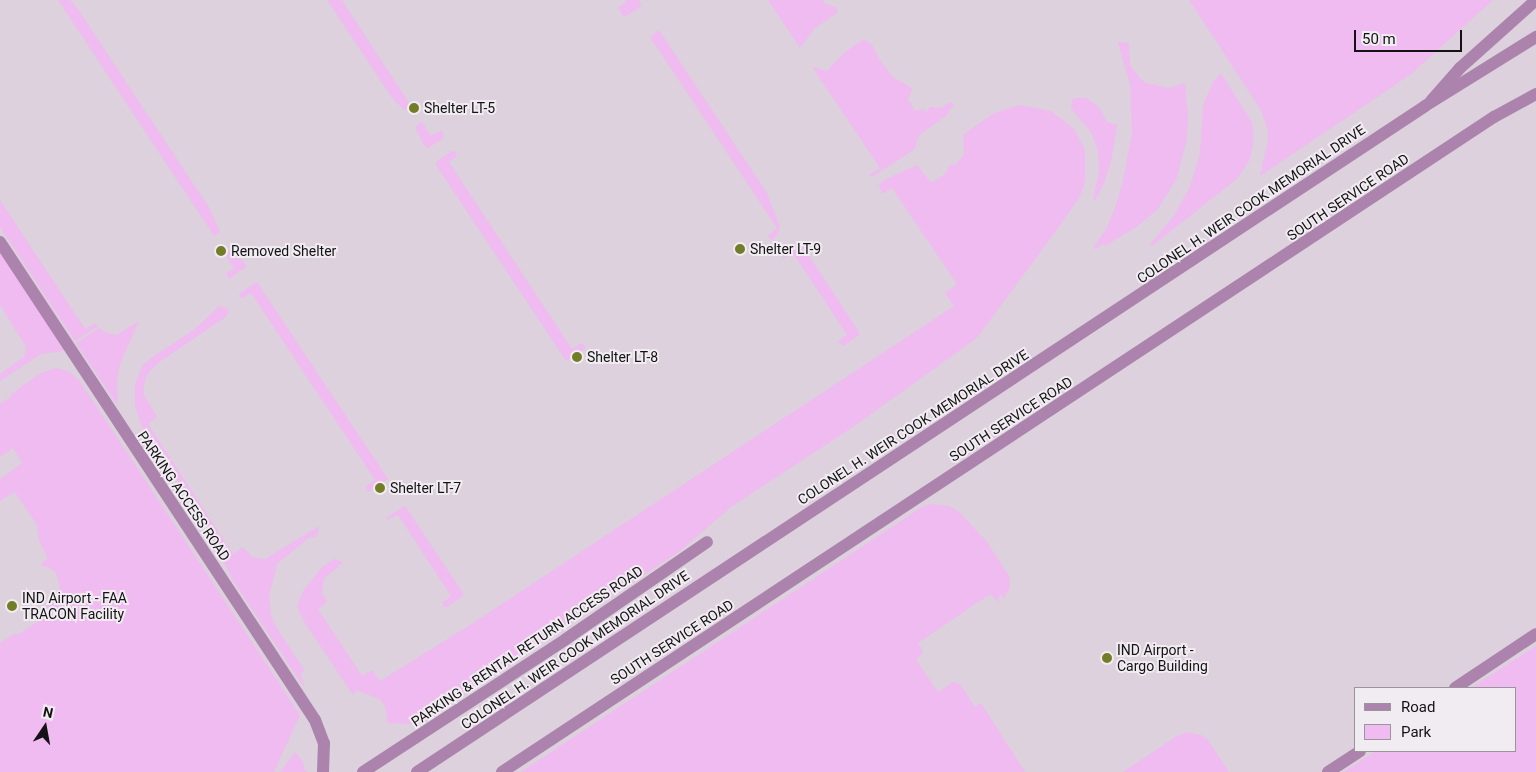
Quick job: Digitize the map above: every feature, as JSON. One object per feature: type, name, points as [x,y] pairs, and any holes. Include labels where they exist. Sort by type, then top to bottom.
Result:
[{"type":"street","points":[[1426,106],[1460,68],[1536,0]]},
{"type":"street","points":[[1426,106],[1536,37]]},
{"type":"street","name":"SOUTH SERVICE ROAD","points":[[502,772],[1494,117],[1536,94]]},
{"type":"street","name":"COLONEL H. WEIR COOK MEMORIAL DRIVE","points":[[417,772],[1426,106]]},
{"type":"street","name":"PARKING ACCESS ROAD","points":[[0,242],[315,720],[324,742],[323,772]]},
{"type":"street","name":"PARKING & RENTAL RETURN ACCESS ROAD","points":[[363,772],[574,633],[707,542]]},
{"type":"street","points":[[1456,687],[1536,634]]},
{"type":"street","points":[[1328,772],[1358,752]]},
{"type":"shaded area","points":[[0,0],[1536,0],[1536,772],[0,772]]},
{"type":"green space","points":[[58,0],[70,0],[78,9],[210,209],[220,232],[214,236]]},
{"type":"green space","points":[[327,0],[342,0],[411,106],[404,110],[392,98]]},
{"type":"green space","points":[[625,0],[639,0],[642,6],[624,17],[618,8],[626,2]]},
{"type":"green space","points":[[768,0],[824,0],[824,3],[837,8],[837,13],[815,28],[800,48]]},
{"type":"green space","points":[[1189,0],[1493,0],[1410,75],[1260,176],[1268,140],[1268,131],[1261,110]]},
{"type":"green space","points":[[659,30],[767,193],[780,227],[773,239],[771,240],[768,236],[777,228],[650,37]]},
{"type":"green space","points":[[864,39],[872,45],[892,76],[911,88],[912,91],[908,99],[915,111],[923,109],[927,112],[930,107],[941,108],[950,102],[954,104],[946,116],[922,133],[917,139],[915,149],[872,177],[869,175],[880,168],[812,67],[827,71],[844,53]]},
{"type":"green space","points":[[1118,42],[1129,43],[1130,65],[1146,83],[1168,88],[1185,83],[1188,116],[1187,140],[1176,180],[1158,209],[1135,228],[1105,246],[1103,244],[1095,249],[1093,248],[1106,229],[1115,208],[1122,185],[1132,134],[1130,85]]},
{"type":"green space","points":[[1221,73],[1252,122],[1254,140],[1250,159],[1238,178],[1152,246],[1150,244],[1173,217],[1190,187],[1200,153],[1203,105],[1213,82]]},
{"type":"green space","points":[[1075,98],[1086,98],[1099,107],[1107,122],[1117,125],[1112,157],[1105,181],[1095,201],[1093,199],[1099,171],[1098,151],[1091,132],[1071,108],[1072,100]]},
{"type":"green space","points":[[1020,105],[1051,111],[1074,129],[1085,150],[1085,183],[1079,198],[977,338],[853,427],[731,507],[680,551],[490,676],[418,720],[409,724],[387,723],[386,709],[381,700],[357,690],[353,695],[303,620],[297,606],[303,591],[322,567],[334,559],[343,562],[324,579],[322,592],[327,602],[318,609],[362,676],[372,670],[380,681],[473,623],[954,306],[945,293],[957,284],[892,188],[882,194],[879,185],[884,180],[917,165],[931,183],[945,174],[950,165],[956,164],[964,155],[963,135],[994,113]]},
{"type":"green space","points":[[422,122],[431,136],[442,130],[444,138],[428,148],[425,147],[415,127]]},
{"type":"green space","points":[[452,151],[456,152],[457,156],[449,162],[572,349],[582,343],[586,348],[566,361],[436,165],[436,162]]},
{"type":"green space","points":[[0,200],[85,329],[95,323],[98,326],[75,341],[0,227]]},
{"type":"green space","points":[[798,245],[802,245],[859,332],[859,335],[843,346],[838,341],[847,335],[793,253],[782,259],[783,255]]},
{"type":"green space","points":[[232,249],[247,266],[229,279],[226,273],[234,268],[225,254]]},
{"type":"green space","points":[[0,251],[64,348],[63,351],[41,354],[0,381],[0,374],[24,357],[26,347],[0,305]]},
{"type":"green space","points":[[257,282],[388,479],[368,492],[365,487],[375,480],[251,293],[243,298],[239,297],[240,293]]},
{"type":"green space","points":[[219,306],[229,311],[227,316],[158,363],[148,373],[144,384],[144,395],[157,417],[148,424],[233,554],[243,547],[252,557],[265,559],[319,526],[317,536],[309,538],[277,564],[269,597],[271,615],[275,625],[304,670],[301,674],[304,687],[234,582],[202,519],[142,427],[135,406],[135,384],[142,366],[195,329]]},
{"type":"green space","points":[[139,321],[120,364],[117,380],[118,403],[116,403],[76,343],[99,328],[106,333],[116,335]]},
{"type":"green space","points":[[56,368],[68,371],[79,380],[300,715],[274,772],[0,772],[0,643],[14,634],[19,634],[50,614],[46,606],[56,599],[60,586],[56,573],[50,568],[40,565],[48,558],[39,541],[37,525],[15,492],[0,501],[0,479],[22,463],[13,448],[0,457],[0,404],[39,374]]},
{"type":"green space","points":[[930,504],[949,506],[959,512],[987,542],[1009,576],[1010,586],[1004,599],[1002,595],[998,597],[999,603],[990,594],[918,643],[923,652],[916,660],[938,692],[953,682],[960,684],[975,707],[981,703],[1025,772],[521,772],[922,507]]},
{"type":"green space","points":[[405,506],[463,593],[463,596],[447,607],[444,607],[442,603],[451,596],[398,515],[387,520],[387,517]]},
{"type":"green space","points":[[1536,646],[1536,772],[1344,772],[1374,752],[1516,752],[1516,687],[1473,687]]},
{"type":"green space","points":[[1187,732],[1201,735],[1208,740],[1229,772],[1123,772],[1177,736]]},
{"type":"green space","points":[[295,752],[304,763],[304,769],[307,772],[280,772]]},
{"type":"place","name":"Shelter LT-5","points":[[414,108]]},
{"type":"place","name":"Shelter LT-9","points":[[740,249]]},
{"type":"place","name":"Removed Shelter","points":[[221,251]]},
{"type":"place","name":"Shelter LT-8","points":[[577,357]]},
{"type":"place","name":"Shelter LT-7","points":[[380,488]]},
{"type":"place","name":"IND Airport - FAA TRACON Facility","points":[[12,606]]},
{"type":"place","name":"IND Airport - Cargo Building","points":[[1107,658]]}]
